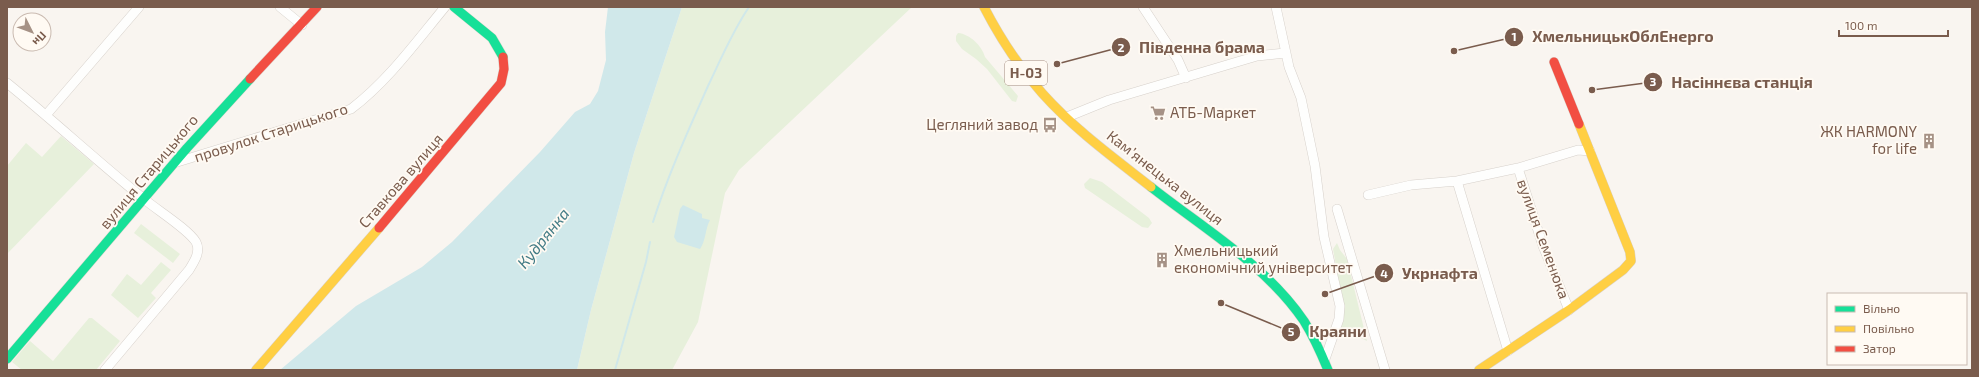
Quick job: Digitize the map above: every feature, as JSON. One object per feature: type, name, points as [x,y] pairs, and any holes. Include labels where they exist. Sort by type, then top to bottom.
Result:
[{"type":"street","points":[[46,115],[139,7]]},
{"type":"street","points":[[280,7],[302,25]]},
{"type":"street","name":"вулиця Старицького","points":[[7,359],[186,149],[239,89],[302,25],[317,7]]},
{"type":"street","name":"провулок Старицького","points":[[174,163],[351,109],[367,97],[398,64],[445,7]]},
{"type":"street","name":"Ставкова вулиця","points":[[256,370],[412,191],[501,83],[505,70],[504,57],[500,46],[454,7]]},
{"type":"street","name":"Камʼянецька вулиця","points":[[984,7],[1014,57],[1035,84],[1066,118],[1182,211],[1230,247],[1281,292],[1312,334],[1328,370]]},
{"type":"street","points":[[1143,7],[1178,60],[1186,78]]},
{"type":"street","points":[[1276,7],[1285,53],[1301,98],[1315,166],[1324,237],[1339,300],[1339,318],[1324,359]]},
{"type":"street","points":[[1066,118],[1109,100],[1257,56],[1285,53]]},
{"type":"street","points":[[1479,370],[1569,310],[1623,270],[1631,261],[1630,252],[1554,62]]},
{"type":"street","points":[[7,83],[144,199],[188,233],[198,249],[195,260],[189,270],[105,370]]},
{"type":"street","points":[[186,149],[188,155],[193,157]]},
{"type":"street","points":[[1368,195],[1411,185],[1457,181],[1518,168],[1578,150],[1590,151]]},
{"type":"street","name":"вулиця Семенюка","points":[[1518,168],[1543,246],[1569,310]]},
{"type":"street","points":[[1457,181],[1508,351]]},
{"type":"street","points":[[1337,209],[1385,370]]},
{"type":"green space","points":[[682,7],[912,7],[739,170],[725,193],[698,322],[672,370],[577,370],[591,310],[634,153]]},
{"type":"green space","points":[[958,33],[975,41],[985,57],[1018,96],[1016,102],[1012,101],[987,69],[962,49],[956,41],[956,36]]},
{"type":"green space","points":[[61,136],[94,164],[7,254],[7,166],[26,143],[42,157]]},
{"type":"green space","points":[[1090,178],[1102,182],[1149,218],[1152,223],[1148,228],[1142,227],[1085,188],[1084,184]]},
{"type":"green space","points":[[141,224],[180,254],[173,263],[134,233]]},
{"type":"green space","points":[[1337,243],[1347,259],[1367,341],[1339,327],[1338,277],[1333,249]]},
{"type":"green space","points":[[161,262],[171,270],[151,293],[156,298],[138,318],[111,295],[127,274],[141,285]]},
{"type":"green space","points":[[89,318],[92,318],[120,341],[96,370],[22,370],[12,362],[30,341],[53,361]]},
{"type":"water","name":"Кудрянка","points":[[608,7],[682,7],[634,153],[591,310],[577,370],[280,370],[356,306],[422,267],[452,242],[540,152],[575,112],[590,104],[598,91],[606,60],[605,32]]},
{"type":"water","points":[[683,205],[702,214],[702,218],[710,220],[700,249],[677,242],[674,237],[680,209]]},
{"type":"waterway","points":[[653,222],[672,170],[708,86],[732,36],[749,7]]},
{"type":"waterway","points":[[615,370],[646,262],[650,242]]},
{"type":"traffic: fast","points":[[454,7],[492,38],[503,57]]},
{"type":"traffic: fast","points":[[7,359],[187,148],[250,79]]},
{"type":"traffic: fast","points":[[1151,187],[1233,248],[1271,282],[1289,301],[1304,321],[1328,370]]},
{"type":"traffic: slow","points":[[984,7],[1010,52],[1025,73],[1054,106],[1081,131],[1151,187]]},
{"type":"traffic: slow","points":[[1479,370],[1569,310],[1623,270],[1631,261],[1630,252],[1579,124]]},
{"type":"traffic: slow","points":[[256,370],[379,228]]},
{"type":"traffic: jam","points":[[250,79],[317,7]]},
{"type":"traffic: jam","points":[[379,228],[501,83],[504,69],[503,57]]},
{"type":"traffic: jam","points":[[1554,62],[1579,124]]},
{"type":"place","name":"ХмельницькОблЕнерго","points":[[1454,51]]},
{"type":"place","name":"Південна брама","points":[[1057,64]]},
{"type":"place","name":"Насіннєва станція","points":[[1592,90]]},
{"type":"place","name":"АТБ-Маркет","points":[[1158,113]]},
{"type":"place","name":"Цегляний завод","points":[[1050,125]]},
{"type":"place","name":"ЖК HARMONY for life","points":[[1929,141]]},
{"type":"place","name":"Хмельницький економічний університет","points":[[1162,260]]},
{"type":"place","name":"Укрнафта","points":[[1325,294]]},
{"type":"place","name":"Краяни","points":[[1221,303]]}]
